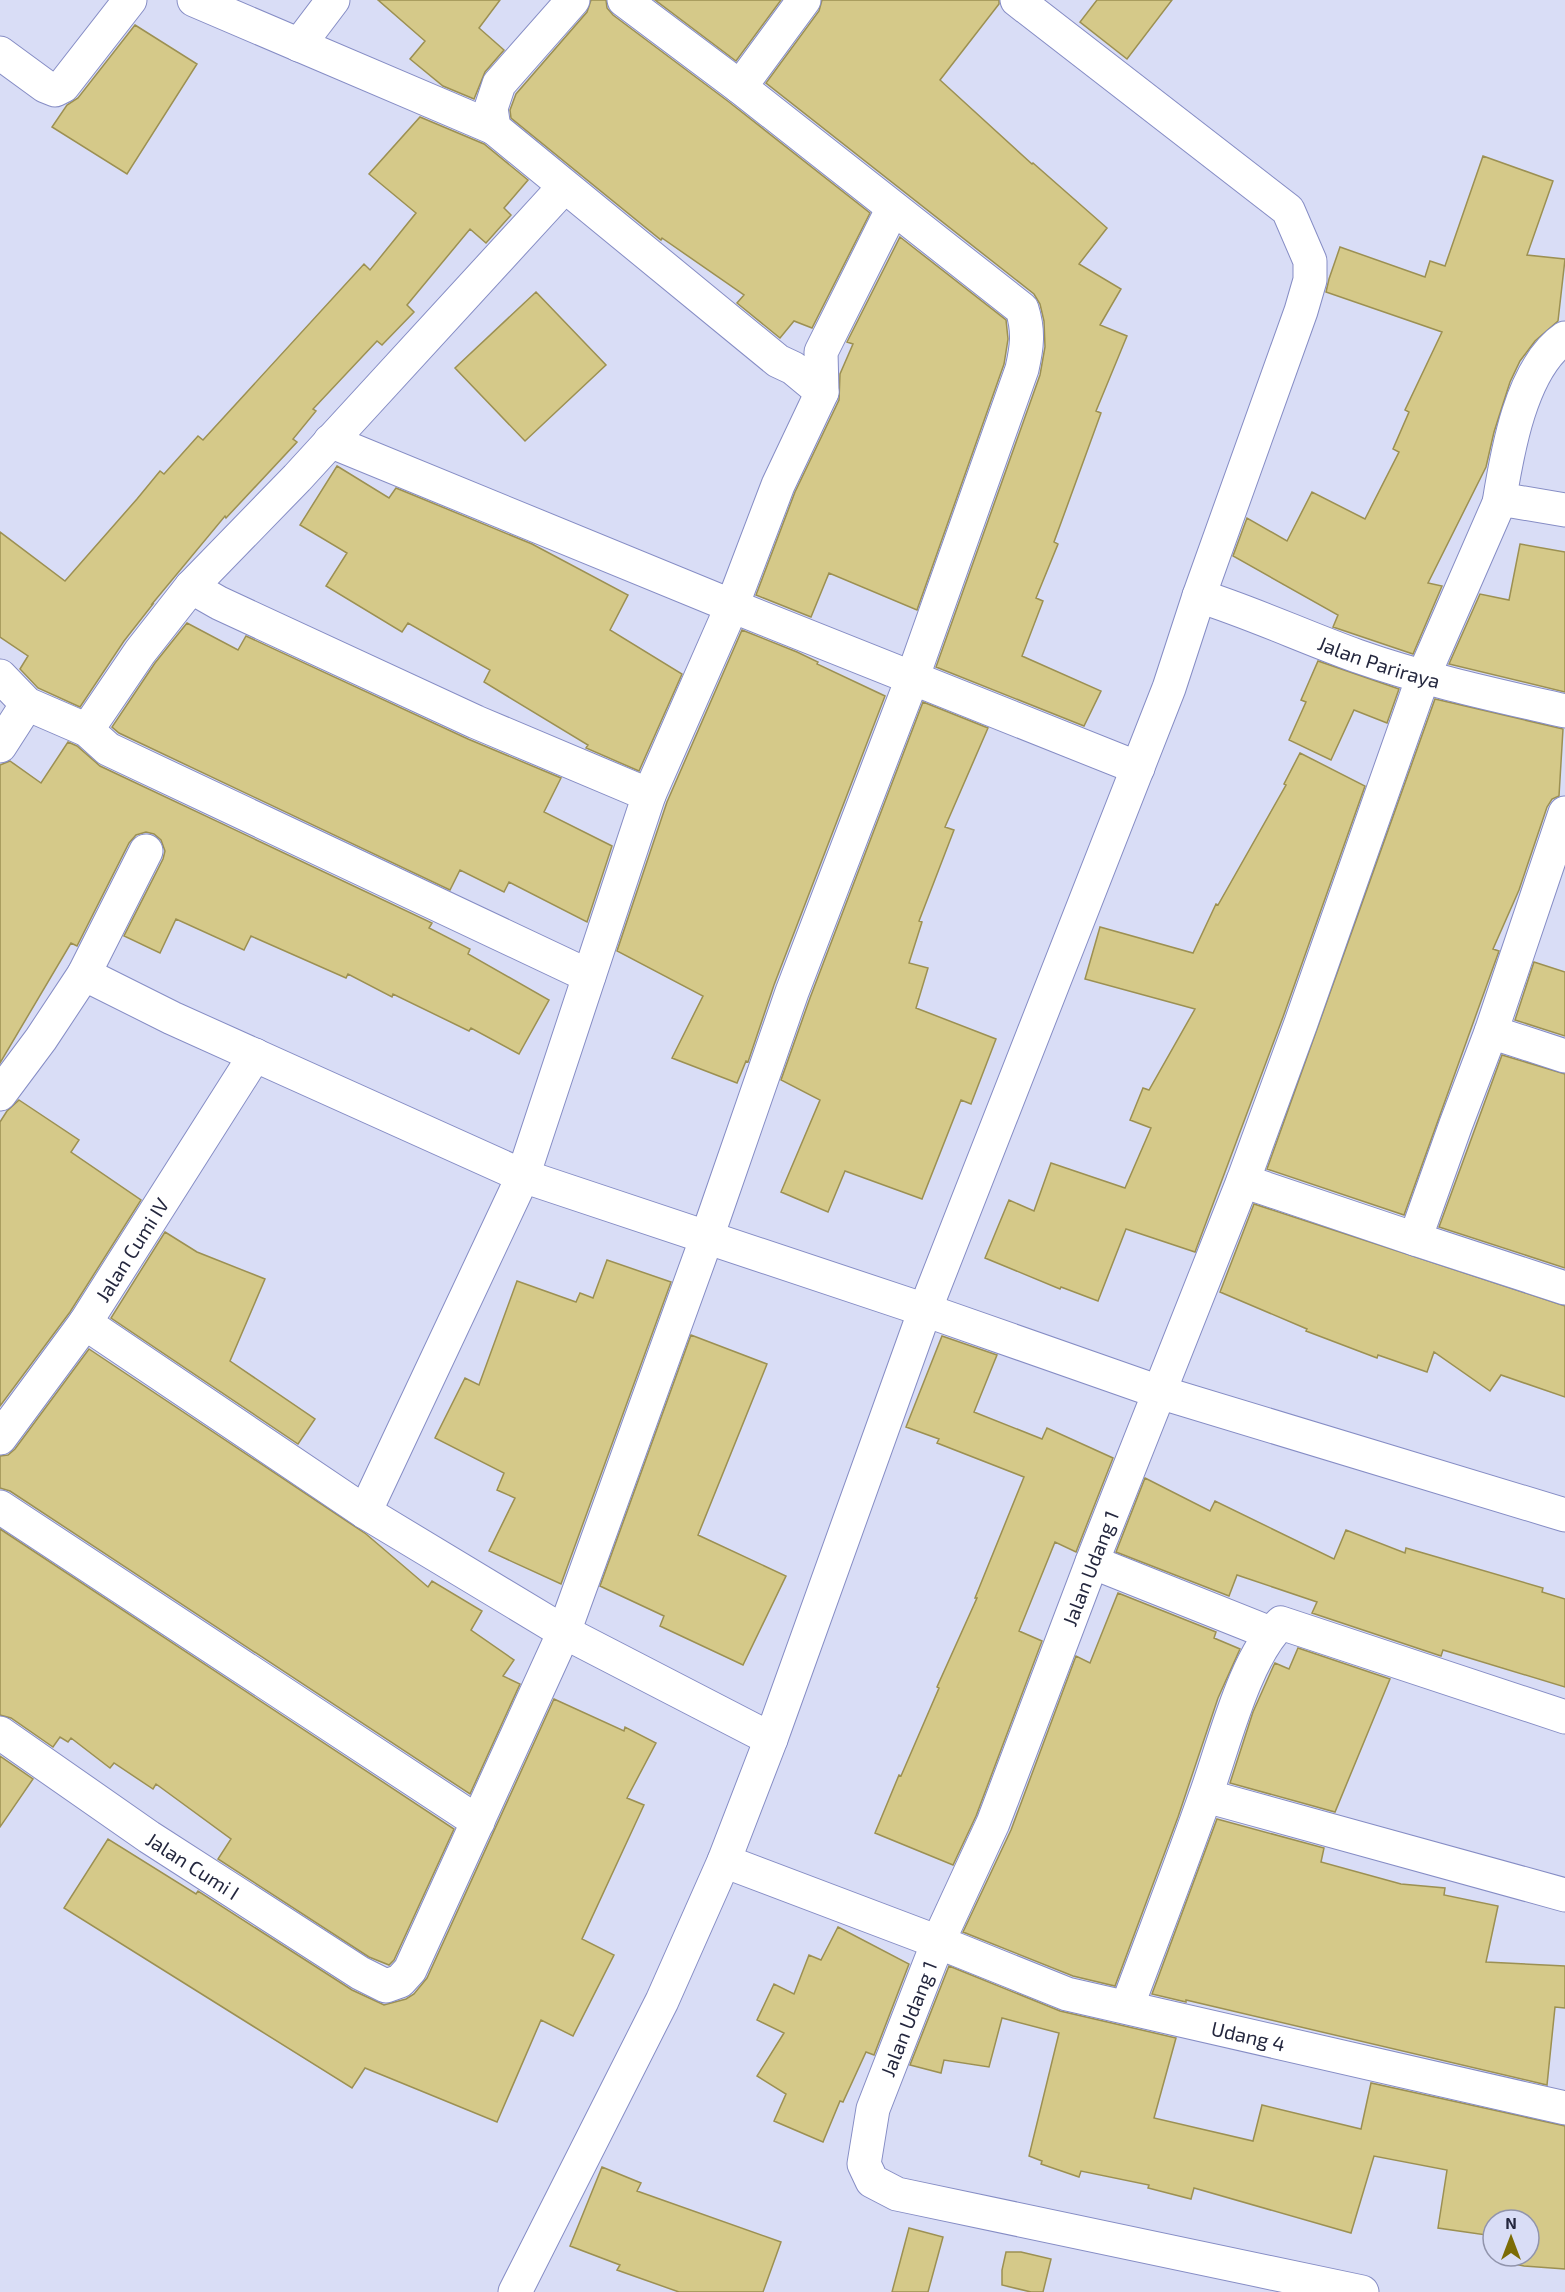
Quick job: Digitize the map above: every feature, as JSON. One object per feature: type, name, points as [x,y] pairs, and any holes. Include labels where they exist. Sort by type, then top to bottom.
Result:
[{"type":"street","points":[[0,53],[45,86],[55,90],[63,86],[130,0]]},
{"type":"street","points":[[194,0],[494,128],[778,361],[793,368],[822,392]]},
{"type":"street","points":[[299,45],[333,0]]},
{"type":"street","points":[[494,128],[491,108],[499,84],[573,0]]},
{"type":"street","points":[[0,1507],[478,1822],[564,1632],[707,1237],[792,992],[912,679],[1022,369],[1028,340],[1027,324],[1022,309],[740,87],[624,0]]},
{"type":"street","points":[[740,87],[804,0]]},
{"type":"street","points":[[515,2292],[662,2001],[724,1861],[771,1739],[925,1310],[1169,688],[1310,280],[1310,261],[1288,210],[1017,0]]},
{"type":"street","points":[[87,730],[140,652],[191,587],[330,441],[564,187]]},
{"type":"street","points":[[365,1512],[523,1176],[649,795],[732,606],[778,485],[822,392],[821,352],[893,208]]},
{"type":"street","name":"Jalan Udang 1","points":[[1362,2292],[897,2194],[872,2181],[864,2164],[873,2109],[938,1942],[993,1824],[1092,1562],[1243,1181],[1423,678],[1499,503],[1506,457],[1529,381],[1555,345],[1565,338]]},
{"type":"street","points":[[330,441],[912,679],[1138,768]]},
{"type":"street","points":[[1499,503],[1506,500],[1565,510]]},
{"type":"street","points":[[191,587],[230,608],[476,722],[649,795]]},
{"type":"street","name":"Jalan Pariraya","points":[[1199,596],[1262,617],[1357,656],[1423,678],[1565,711]]},
{"type":"street","points":[[0,676],[27,704],[87,730],[108,749],[588,976]]},
{"type":"street","points":[[0,746],[27,704]]},
{"type":"street","points":[[1415,1239],[1491,1032],[1565,813]]},
{"type":"street","points":[[0,1094],[41,1039],[84,974],[146,851]]},
{"type":"street","points":[[84,974],[172,1018],[523,1176],[925,1310],[1159,1392],[1565,1515]]},
{"type":"street","points":[[1491,1032],[1565,1056]]},
{"type":"street","name":"Jalan Cumi IV","points":[[0,1438],[85,1323],[255,1055]]},
{"type":"street","points":[[1243,1181],[1565,1288]]},
{"type":"street","points":[[85,1323],[365,1512],[564,1632],[771,1739]]},
{"type":"street","points":[[1092,1562],[1270,1633]]},
{"type":"street","points":[[1127,2007],[1206,1796],[1242,1689],[1270,1633],[1281,1623],[1565,1717]]},
{"type":"street","name":"Jalan Cumi I","points":[[0,1733],[149,1837],[360,1973],[386,1986],[393,1985],[405,1977],[410,1970],[478,1822]]},
{"type":"street","points":[[1206,1796],[1565,1894]]},
{"type":"street","name":"Udang 4","points":[[724,1861],[938,1942],[1067,1994],[1565,2108]]},
{"type":"building","points":[[378,0],[500,0],[479,28],[504,50],[485,72],[474,99],[443,86],[410,59],[425,41]]},
{"type":"building","points":[[591,0],[606,0],[607,8],[613,15],[729,102],[870,213],[812,328],[794,321],[780,338],[737,303],[744,295],[662,238],[661,240],[511,118],[510,110],[516,94],[587,12]]},
{"type":"building","points":[[655,0],[781,0],[736,61]]},
{"type":"building","points":[[822,0],[999,0],[999,4],[940,80],[1032,164],[1107,228],[1079,264],[1121,289],[1100,325],[1127,336],[1096,411],[1101,413],[1054,542],[1058,544],[1036,598],[1043,601],[1022,656],[1101,691],[1084,726],[936,667],[1040,375],[1045,347],[1044,321],[1040,304],[1034,294],[766,83],[819,11]]},
{"type":"building","points":[[1097,0],[1172,0],[1127,59],[1080,22]]},
{"type":"building","points":[[135,25],[197,64],[127,174],[52,127],[67,105],[78,98]]},
{"type":"building","points":[[420,117],[484,144],[528,180],[504,208],[511,215],[486,243],[470,229],[407,305],[414,312],[382,345],[377,341],[313,409],[316,411],[293,439],[297,442],[226,518],[225,516],[152,604],[80,707],[38,688],[20,669],[28,656],[0,637],[0,532],[65,581],[160,471],[164,474],[198,436],[203,440],[364,264],[370,270],[416,213],[369,174]]},
{"type":"building","points":[[1483,156],[1553,181],[1527,255],[1565,259],[1558,321],[1535,341],[1520,361],[1510,382],[1494,432],[1486,467],[1428,583],[1442,586],[1413,654],[1333,627],[1338,615],[1233,556],[1247,518],[1287,541],[1312,492],[1365,519],[1399,452],[1393,449],[1409,412],[1405,410],[1442,332],[1326,292],[1329,279],[1340,247],[1425,277],[1430,261],[1445,266]]},
{"type":"building","points":[[900,237],[1006,320],[1008,339],[1004,364],[917,610],[829,573],[811,617],[756,595],[795,492],[839,400],[840,374],[853,344],[847,342]]},
{"type":"building","points":[[536,292],[606,365],[525,441],[455,368]]},
{"type":"building","points":[[337,466],[389,498],[396,488],[532,544],[628,595],[610,630],[682,674],[639,771],[586,748],[588,745],[484,682],[490,670],[408,623],[402,632],[326,586],[347,553],[300,525]]},
{"type":"building","points":[[1520,544],[1565,552],[1565,692],[1449,664],[1480,594],[1509,600]]},
{"type":"building","points":[[187,623],[238,650],[246,636],[468,739],[561,778],[544,812],[612,846],[587,922],[509,882],[504,892],[460,870],[450,890],[119,733],[112,727],[155,663]]},
{"type":"building","points":[[742,630],[797,652],[885,696],[774,985],[748,1062],[746,1061],[737,1083],[672,1058],[703,996],[617,951],[667,802]]},
{"type":"building","points":[[1318,661],[1399,689],[1387,723],[1354,710],[1331,760],[1289,740],[1306,702],[1301,700]]},
{"type":"building","points":[[1435,699],[1563,729],[1559,796],[1552,799],[1547,807],[1519,890],[1493,949],[1499,951],[1404,1215],[1267,1169]]},
{"type":"building","points":[[923,702],[988,728],[945,827],[954,830],[919,921],[922,922],[909,963],[928,968],[916,1008],[996,1039],[971,1104],[961,1100],[922,1199],[845,1171],[828,1212],[781,1192],[820,1100],[781,1080]]},
{"type":"building","points":[[68,742],[77,746],[100,766],[432,923],[429,928],[470,949],[468,954],[549,1000],[519,1054],[471,1028],[469,1031],[393,994],[392,997],[348,974],[346,978],[251,936],[244,950],[176,919],[160,953],[124,936],[165,851],[161,840],[154,834],[146,832],[136,835],[129,843],[77,946],[71,943],[0,1063],[0,765],[10,761],[41,783]]},
{"type":"building","points":[[1300,753],[1365,786],[1283,1017],[1195,1252],[1126,1229],[1098,1301],[1061,1287],[1060,1289],[985,1258],[1009,1200],[1034,1211],[1051,1163],[1125,1188],[1151,1128],[1130,1120],[1143,1088],[1149,1090],[1195,1009],[1085,979],[1100,927],[1193,953],[1216,904],[1218,905],[1286,785],[1284,784]]},
{"type":"building","points":[[1534,962],[1565,972],[1565,1036],[1515,1020]]},
{"type":"building","points":[[1502,1055],[1565,1074],[1565,1268],[1439,1227]]},
{"type":"building","points":[[19,1100],[79,1140],[71,1152],[141,1200],[70,1312],[0,1406],[0,1122],[7,1111]]},
{"type":"building","points":[[1254,1204],[1565,1306],[1565,1397],[1501,1375],[1490,1391],[1434,1352],[1427,1372],[1378,1355],[1377,1358],[1306,1331],[1307,1329],[1220,1292]]},
{"type":"building","points":[[165,1232],[197,1252],[265,1279],[230,1361],[315,1419],[298,1444],[111,1318]]},
{"type":"building","points":[[607,1260],[671,1282],[561,1584],[489,1551],[515,1498],[497,1490],[504,1473],[435,1438],[465,1378],[479,1385],[517,1281],[576,1302],[580,1293],[593,1298]]},
{"type":"building","points":[[691,1335],[767,1364],[698,1535],[786,1576],[743,1665],[660,1626],[664,1616],[600,1586]]},
{"type":"building","points":[[942,1336],[997,1355],[974,1412],[1042,1439],[1047,1428],[1113,1458],[1076,1552],[1055,1542],[1019,1631],[1042,1641],[976,1816],[953,1865],[875,1833],[977,1598],[975,1598],[1024,1477],[937,1443],[939,1439],[906,1427]]},
{"type":"building","points":[[89,1349],[366,1534],[428,1587],[432,1581],[482,1611],[471,1630],[514,1660],[503,1676],[520,1684],[470,1794],[10,1491],[0,1488],[0,1456],[8,1455],[15,1449]]},
{"type":"building","points":[[1145,1478],[1210,1511],[1215,1501],[1334,1559],[1346,1530],[1405,1553],[1406,1548],[1543,1588],[1542,1592],[1565,1599],[1565,1687],[1443,1650],[1441,1656],[1312,1613],[1317,1602],[1237,1575],[1229,1596],[1116,1552]]},
{"type":"building","points":[[0,1529],[454,1829],[394,1960],[389,1965],[369,1957],[218,1859],[231,1839],[156,1784],[153,1789],[114,1763],[110,1768],[71,1738],[68,1742],[60,1737],[53,1747],[11,1718],[0,1715]]},
{"type":"building","points":[[1118,1593],[1216,1632],[1214,1638],[1240,1649],[1218,1698],[1178,1817],[1115,1986],[1073,1976],[963,1932],[1011,1830],[1076,1656],[1090,1663]]},
{"type":"building","points":[[1298,1648],[1390,1679],[1335,1812],[1230,1783],[1253,1712],[1275,1663],[1289,1669]]},
{"type":"building","points":[[554,1699],[624,1731],[625,1727],[656,1743],[627,1798],[644,1805],[582,1939],[614,1955],[573,2036],[541,2020],[497,2122],[365,2068],[352,2088],[64,1908],[108,1839],[196,1894],[198,1891],[352,1990],[384,2005],[406,1999],[414,1994],[427,1978]]},
{"type":"building","points":[[0,1756],[33,1779],[0,1827]]},
{"type":"building","points":[[1217,1819],[1324,1848],[1321,1862],[1401,1884],[1445,1888],[1444,1895],[1498,1906],[1486,1962],[1565,1966],[1565,2008],[1555,2007],[1547,2085],[1152,1994]]},
{"type":"building","points":[[838,1927],[909,1964],[874,2055],[866,2052],[843,2102],[840,2101],[823,2142],[774,2121],[786,2094],[757,2076],[784,2033],[757,2020],[774,1984],[794,1994],[809,1955],[821,1960]]},
{"type":"building","points":[[949,1966],[1060,2011],[1176,2038],[1154,2118],[1253,2141],[1262,2105],[1361,2129],[1371,2083],[1565,2126],[1565,2269],[1541,2267],[1541,2208],[1481,2208],[1481,2234],[1438,2228],[1447,2170],[1374,2156],[1351,2233],[1194,2188],[1191,2199],[1148,2188],[1149,2185],[1081,2171],[1079,2177],[1041,2164],[1042,2161],[1029,2156],[1059,2033],[1002,2018],[989,2067],[944,2060],[941,2073],[910,2065]]},
{"type":"building","points":[[602,2167],[641,2183],[637,2191],[781,2242],[763,2292],[679,2292],[617,2270],[620,2265],[570,2246]]},
{"type":"building","points":[[909,2228],[943,2237],[928,2292],[892,2292]]},
{"type":"building","points":[[1006,2252],[1021,2252],[1051,2259],[1043,2292],[1031,2292],[1002,2285],[1002,2270]]}]
